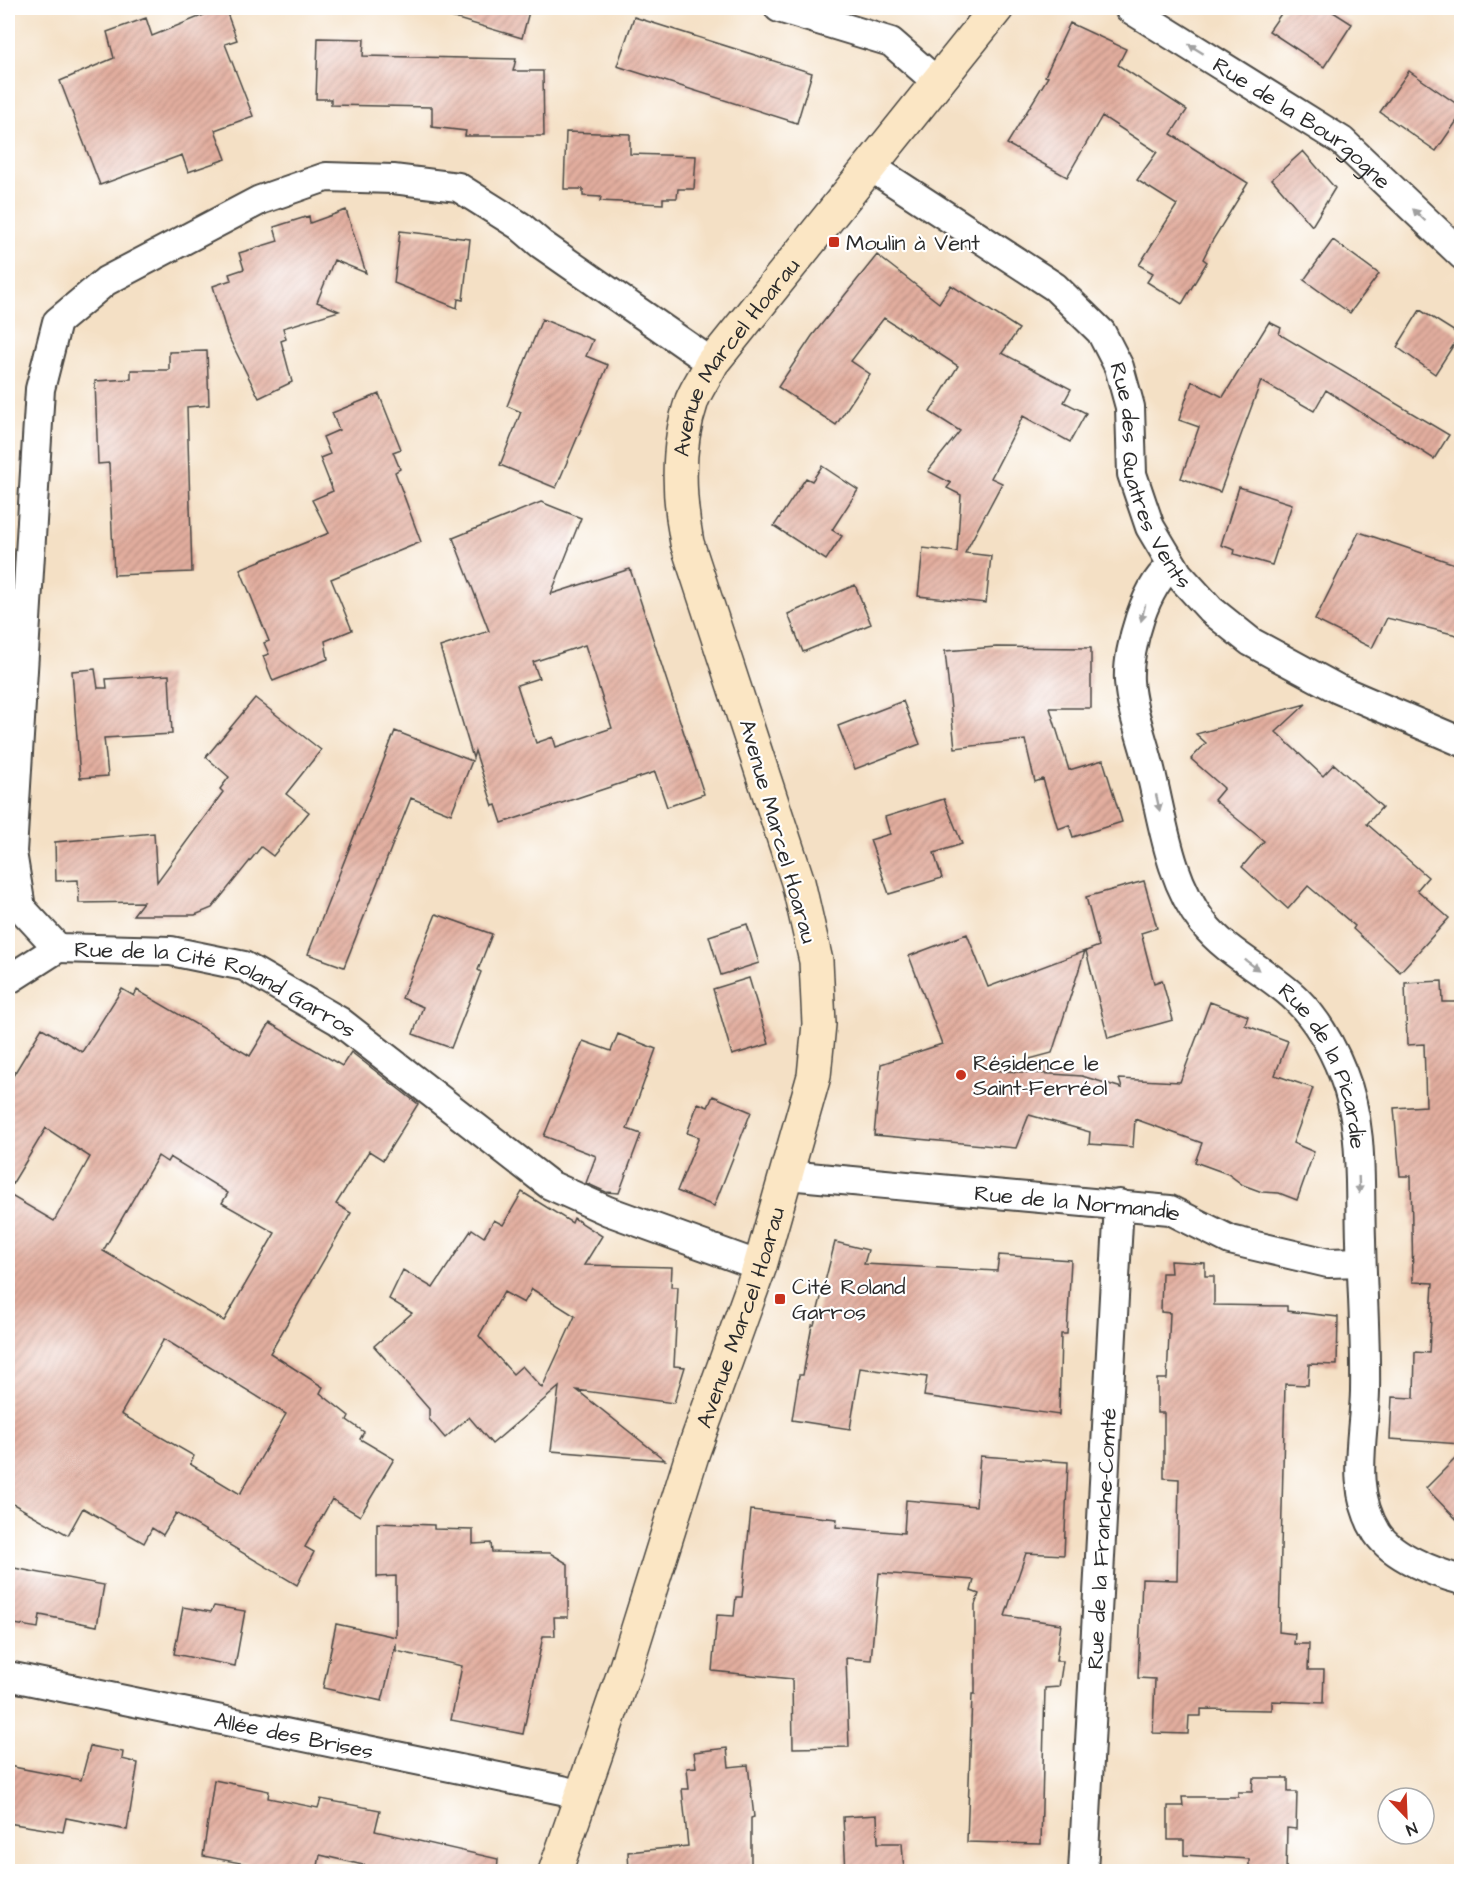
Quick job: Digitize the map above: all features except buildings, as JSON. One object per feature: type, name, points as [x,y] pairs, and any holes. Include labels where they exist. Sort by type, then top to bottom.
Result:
[{"type":"main road","name":"Avenue Marcel Hoarau","points":[[555,1872],[626,1667],[693,1452],[760,1266],[814,1076],[819,1024],[816,961],[798,882],[690,552],[682,515],[679,483],[682,444],[693,400],[712,363],[997,8]]},
{"type":"street","points":[[779,8],[891,42],[937,82]]},
{"type":"street","name":"Rue de la Bourgogne","points":[[1129,8],[1342,141],[1461,255]]},
{"type":"street","name":"Rue des Quatres Vents","points":[[871,167],[1055,287],[1101,332],[1119,367],[1130,406],[1132,474],[1150,527],[1173,566],[1211,610],[1251,642],[1338,690],[1461,742]]},
{"type":"street","name":"Rue de la Cité Roland Garros","points":[[712,363],[541,244],[520,226],[458,187],[393,179],[326,177],[260,200],[106,281],[57,322],[40,389],[12,852],[21,908],[58,948],[171,951],[244,966],[339,1021],[550,1185],[608,1211],[760,1266]]},
{"type":"street","name":"Rue de la Picardie","points":[[1173,566],[1161,573],[1144,604],[1131,652],[1130,681],[1135,721],[1149,764],[1168,848],[1181,890],[1204,925],[1235,953],[1296,999],[1321,1027],[1333,1050],[1352,1099],[1358,1130],[1361,1262],[1366,1320],[1365,1403],[1359,1451],[1368,1517],[1379,1536],[1414,1564],[1461,1580]]},
{"type":"street","points":[[8,980],[58,948]]},
{"type":"street","name":"Rue de la Normandie","points":[[787,1175],[1170,1210],[1230,1240],[1328,1263],[1361,1262]]},
{"type":"street","name":"Rue de la Franche-Comté","points":[[1083,1872],[1119,1204]]},
{"type":"street","name":"Allée des Brises","points":[[8,1677],[562,1790],[582,1796]]},
{"type":"place","name":"Moulin à Vent","points":[[834,242]]},
{"type":"place","name":"Résidence le Saint-Ferréol","points":[[961,1075]]},
{"type":"place","name":"Cité Roland Garros","points":[[780,1299]]}]
